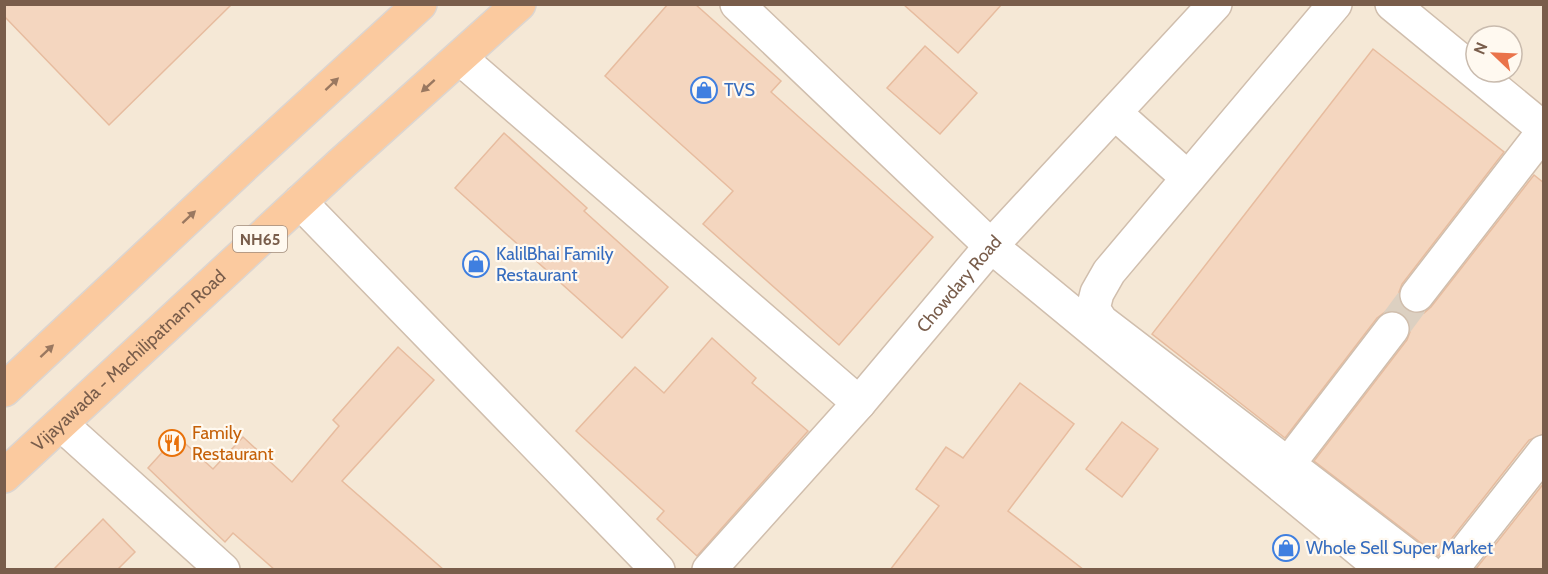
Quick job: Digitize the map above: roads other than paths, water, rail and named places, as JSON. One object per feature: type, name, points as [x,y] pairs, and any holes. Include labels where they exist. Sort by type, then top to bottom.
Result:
[{"type":"highway","points":[[4,390],[263,147],[420,4]]},
{"type":"highway","name":"Vijayawada - Machilipatnam Road","points":[[4,476],[300,202],[519,4]]},
{"type":"street","points":[[737,4],[991,246],[1282,472],[1426,570]]},
{"type":"street","name":"Chowdary Road","points":[[709,570],[859,403],[991,246],[1215,4]]},
{"type":"street","points":[[1335,4],[1109,272],[1097,293],[1093,309],[1101,321],[1282,472],[1384,570]]},
{"type":"street","points":[[1392,4],[1544,130],[1417,295]]},
{"type":"street","points":[[460,58],[859,403]]},
{"type":"street","points":[[1114,113],[1188,178]]},
{"type":"street","points":[[300,202],[658,570]]},
{"type":"street","points":[[1282,472],[1392,329]]},
{"type":"street","points":[[61,424],[223,570]]},
{"type":"street","points":[[1451,570],[1544,452]]},
{"type":"tunnel","points":[[1392,329],[1417,295]]},
{"type":"place","name":"TVS","points":[[704,90]]},
{"type":"place","name":"KalilBhai Family Restaurant","points":[[476,264]]},
{"type":"place","name":"Family Restaurant","points":[[172,443]]},
{"type":"place","name":"Whole Sell Super Market","points":[[1286,548]]}]
